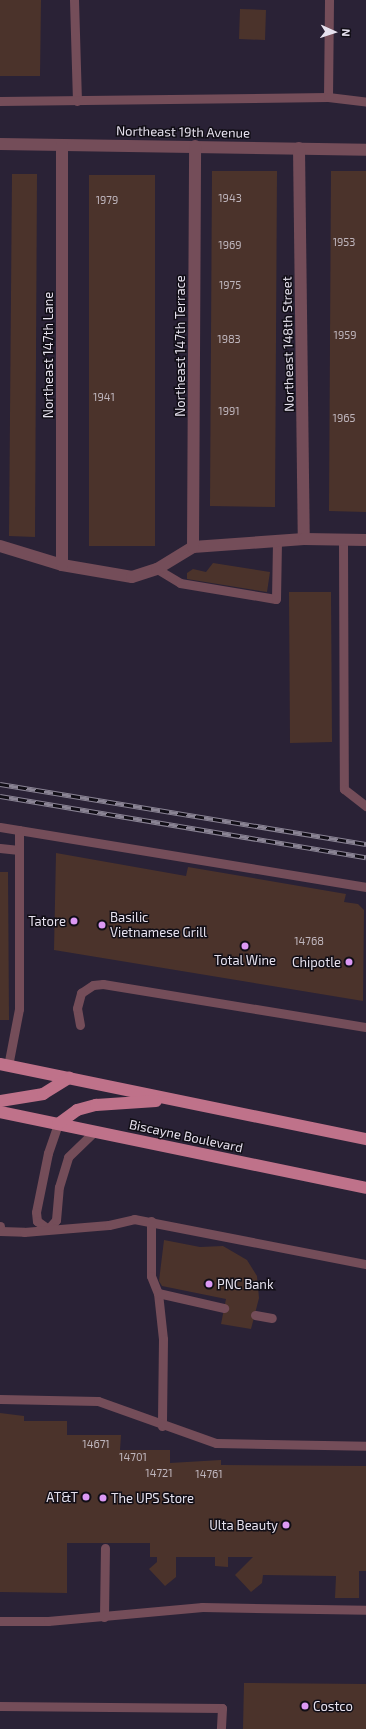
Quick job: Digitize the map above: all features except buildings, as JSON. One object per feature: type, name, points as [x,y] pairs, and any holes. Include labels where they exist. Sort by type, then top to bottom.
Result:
[{"type":"main road","points":[[4,1065],[366,1138]]},
{"type":"main road","points":[[0,1100],[43,1094],[69,1078]]},
{"type":"main road","points":[[58,1124],[77,1110],[96,1104],[173,1100]]},
{"type":"main road","name":"Biscayne Boulevard","points":[[0,1112],[366,1188]]},
{"type":"street","name":"Northeast 19th Avenue","points":[[0,144],[196,146],[366,150]]},
{"type":"street","name":"Northeast 147th Lane","points":[[62,145],[62,565]]},
{"type":"street","name":"Northeast 147th Terrace","points":[[193,547],[196,146]]},
{"type":"street","name":"Northeast 148th Street","points":[[299,148],[304,539]]},
{"type":"street","points":[[0,546],[62,565],[132,577],[157,569],[193,547],[304,539],[366,540]]},
{"type":"lane","points":[[74,0],[77,101]]},
{"type":"lane","points":[[328,97],[329,0]]},
{"type":"lane","points":[[0,101],[328,97],[366,102]]},
{"type":"lane","points":[[343,540],[344,789],[366,806]]},
{"type":"lane","points":[[157,569],[180,583],[276,600],[277,541]]},
{"type":"lane","points":[[0,827],[366,887]]},
{"type":"lane","points":[[4,1065],[19,1009],[19,830]]},
{"type":"lane","points":[[0,848],[19,850]]},
{"type":"lane","points":[[80,1025],[77,1008],[81,993],[93,985],[103,984],[366,1027]]},
{"type":"lane","points":[[48,1229],[37,1221],[36,1212],[48,1153],[58,1124]]},
{"type":"lane","points":[[48,1229],[56,1220],[59,1187],[68,1157],[95,1131]]},
{"type":"lane","points":[[0,1226],[0,1232],[109,1225],[134,1219],[151,1221],[366,1264]]},
{"type":"lane","points":[[151,1221],[150,1276],[158,1293],[163,1339],[162,1426]]},
{"type":"lane","points":[[158,1293],[224,1308]]},
{"type":"lane","points":[[255,1315],[272,1318]]},
{"type":"lane","points":[[0,1399],[88,1399],[197,1438],[231,1445],[366,1446]]},
{"type":"lane","points":[[104,1617],[105,1548]]},
{"type":"lane","points":[[0,1621],[104,1617],[202,1607],[366,1610]]},
{"type":"lane","points":[[0,1706],[222,1708],[221,1729]]},
{"type":"railway","points":[[0,784],[366,844]]},
{"type":"railway","points":[[0,796],[366,857]]},
{"type":"place","name":"Tatore","points":[[74,921]]},
{"type":"place","name":"Basilic Vietnamese Grill","points":[[102,925]]},
{"type":"place","name":"Total Wine","points":[[245,946]]},
{"type":"place","name":"Chipotle","points":[[349,962]]},
{"type":"place","name":"PNC Bank","points":[[209,1284]]},
{"type":"place","name":"AT&T","points":[[86,1497]]},
{"type":"place","name":"The UPS Store","points":[[103,1498]]},
{"type":"place","name":"Ulta Beauty","points":[[286,1525]]},
{"type":"place","name":"Costco","points":[[305,1706]]}]
